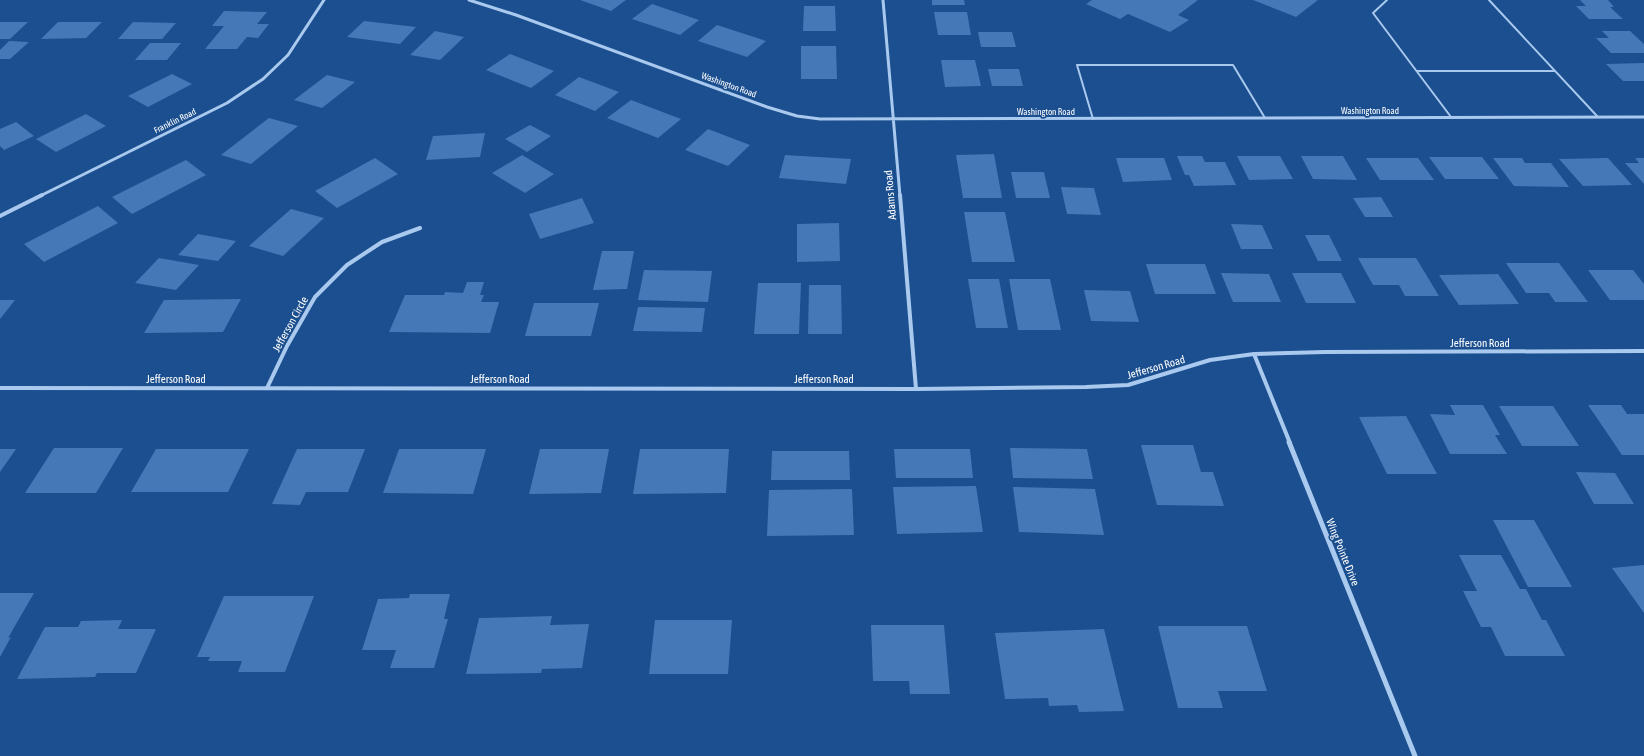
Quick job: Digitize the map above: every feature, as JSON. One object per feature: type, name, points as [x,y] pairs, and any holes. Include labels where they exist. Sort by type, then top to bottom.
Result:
[{"type":"street","name":"Franklin Road","points":[[0,216],[227,103],[263,79],[288,55],[324,0]]},
{"type":"street","name":"Washington Road","points":[[469,0],[516,15],[767,107],[797,116],[820,119],[1644,117]]},
{"type":"street","name":"Adams Road","points":[[883,0],[916,388]]},
{"type":"street","name":"Jefferson Circle","points":[[266,388],[286,346],[315,297],[346,265],[382,242],[420,228]]},
{"type":"street","name":"Jefferson Road","points":[[0,388],[916,388],[1128,385],[1210,360],[1254,354],[1325,352],[1644,351]]},
{"type":"street","name":"Wing Pointe Drive","points":[[1254,354],[1416,756]]},
{"type":"lane","points":[[1387,0],[1373,13],[1451,117]]},
{"type":"lane","points":[[1489,0],[1597,116]]},
{"type":"lane","points":[[1093,119],[1077,65],[1233,65],[1265,118]]},
{"type":"lane","points":[[1417,71],[1555,71]]},
{"type":"building","points":[[580,0],[626,0],[611,11]]},
{"type":"building","points":[[932,0],[964,0],[965,5],[932,5]]},
{"type":"building","points":[[1092,0],[1198,0],[1178,15],[1189,20],[1170,32],[1128,14],[1120,19],[1086,4]]},
{"type":"building","points":[[1253,0],[1318,0],[1296,17]]},
{"type":"building","points":[[1580,0],[1608,0],[1614,7],[1610,7],[1623,19],[1589,19],[1576,6],[1586,6]]},
{"type":"building","points":[[652,4],[699,20],[680,35],[632,19]]},
{"type":"building","points":[[804,6],[835,6],[836,31],[803,31]]},
{"type":"building","points":[[224,11],[267,12],[257,24],[269,24],[258,38],[247,37],[237,49],[205,49],[224,26],[212,26]]},
{"type":"building","points":[[934,12],[967,12],[971,35],[938,35]]},
{"type":"building","points":[[364,21],[416,27],[400,44],[347,37]]},
{"type":"building","points":[[0,22],[28,22],[10,39],[0,39]]},
{"type":"building","points":[[58,22],[102,22],[86,38],[41,39]]},
{"type":"building","points":[[133,22],[176,23],[162,39],[118,39]]},
{"type":"building","points":[[717,25],[766,41],[747,57],[698,41]]},
{"type":"building","points":[[435,31],[464,37],[440,60],[410,55]]},
{"type":"building","points":[[1602,31],[1630,31],[1644,44],[1644,53],[1611,53],[1596,38],[1609,38]]},
{"type":"building","points":[[978,32],[1012,32],[1016,47],[981,47]]},
{"type":"building","points":[[9,41],[29,42],[10,59],[0,59],[0,50]]},
{"type":"building","points":[[150,43],[181,43],[167,60],[135,60]]},
{"type":"building","points":[[801,46],[836,46],[837,79],[801,79]]},
{"type":"building","points":[[510,54],[554,71],[531,88],[486,70]]},
{"type":"building","points":[[941,60],[975,60],[981,86],[945,87]]},
{"type":"building","points":[[1644,63],[1644,81],[1623,81],[1606,64]]},
{"type":"building","points":[[988,69],[1019,69],[1023,86],[992,86]]},
{"type":"building","points":[[172,74],[192,84],[148,107],[128,96]]},
{"type":"building","points":[[327,75],[355,82],[322,108],[294,100]]},
{"type":"building","points":[[579,77],[619,92],[595,111],[555,95]]},
{"type":"building","points":[[631,100],[681,119],[658,138],[607,118]]},
{"type":"building","points":[[86,114],[106,126],[56,152],[36,139]]},
{"type":"building","points":[[269,118],[298,126],[251,164],[221,155]]},
{"type":"building","points":[[16,122],[34,136],[4,150],[0,146],[0,129]]},
{"type":"building","points":[[530,125],[551,136],[527,152],[505,139]]},
{"type":"building","points":[[708,129],[750,145],[728,166],[685,150]]},
{"type":"building","points":[[485,133],[480,157],[426,160],[433,136]]},
{"type":"building","points":[[994,154],[1002,198],[963,198],[956,155]]},
{"type":"building","points":[[522,155],[554,174],[525,193],[492,173]]},
{"type":"building","points":[[785,155],[851,159],[846,184],[779,178]]},
{"type":"building","points":[[1177,156],[1202,156],[1205,162],[1225,162],[1236,185],[1194,186],[1189,175],[1185,175]]},
{"type":"building","points":[[1237,156],[1280,156],[1293,179],[1249,180]]},
{"type":"building","points":[[1301,156],[1343,156],[1357,180],[1313,179]]},
{"type":"building","points":[[1429,157],[1482,157],[1499,179],[1445,179]]},
{"type":"building","points":[[375,158],[398,174],[337,208],[315,191]]},
{"type":"building","points":[[1116,158],[1164,158],[1172,180],[1123,182]]},
{"type":"building","points":[[1366,158],[1418,158],[1434,180],[1380,180]]},
{"type":"building","points":[[1493,158],[1522,158],[1525,163],[1551,163],[1569,187],[1514,186]]},
{"type":"building","points":[[1608,158],[1632,185],[1583,186],[1559,159]]},
{"type":"building","points":[[1635,158],[1644,158],[1644,184],[1625,163],[1639,163]]},
{"type":"building","points":[[186,160],[206,175],[132,214],[112,197]]},
{"type":"building","points":[[1011,172],[1044,172],[1050,198],[1016,198]]},
{"type":"building","points":[[1061,187],[1094,188],[1101,215],[1067,214]]},
{"type":"building","points":[[1381,197],[1393,217],[1365,217],[1353,198]]},
{"type":"building","points":[[582,198],[594,223],[540,239],[529,214]]},
{"type":"building","points":[[98,206],[118,223],[44,262],[24,244]]},
{"type":"building","points":[[291,209],[324,218],[283,256],[249,246]]},
{"type":"building","points":[[964,212],[1005,212],[1015,262],[972,262]]},
{"type":"building","points":[[839,223],[840,261],[797,262],[797,224]]},
{"type":"building","points":[[1231,224],[1262,225],[1273,249],[1241,249]]},
{"type":"building","points":[[198,234],[236,241],[218,261],[178,255]]},
{"type":"building","points":[[1305,235],[1329,235],[1342,261],[1318,261]]},
{"type":"building","points":[[602,251],[634,251],[627,289],[593,290]]},
{"type":"building","points":[[159,258],[199,265],[176,290],[135,283]]},
{"type":"building","points":[[1358,258],[1416,258],[1439,296],[1405,296],[1399,285],[1373,285]]},
{"type":"building","points":[[1506,263],[1559,263],[1588,302],[1555,302],[1549,293],[1526,293]]},
{"type":"building","points":[[1146,264],[1205,264],[1216,294],[1155,294]]},
{"type":"building","points":[[644,270],[712,271],[708,302],[638,300]]},
{"type":"building","points":[[1588,270],[1633,270],[1644,284],[1644,300],[1610,300]]},
{"type":"building","points":[[1221,273],[1269,274],[1281,302],[1233,302]]},
{"type":"building","points":[[1292,273],[1341,273],[1356,303],[1306,303]]},
{"type":"building","points":[[1498,274],[1519,304],[1459,305],[1439,275]]},
{"type":"building","points":[[968,279],[999,279],[1008,328],[976,328]]},
{"type":"building","points":[[1009,279],[1050,279],[1061,330],[1018,330]]},
{"type":"building","points":[[467,282],[484,282],[480,295],[484,295],[481,302],[499,302],[490,333],[389,332],[405,295],[444,295],[445,292],[463,293]]},
{"type":"building","points":[[758,283],[801,283],[799,334],[754,334]]},
{"type":"building","points":[[809,285],[841,285],[842,334],[808,334]]},
{"type":"building","points":[[1084,290],[1130,291],[1139,322],[1091,321]]},
{"type":"building","points":[[241,299],[223,332],[144,333],[164,300]]},
{"type":"building","points":[[0,300],[15,300],[0,319]]},
{"type":"building","points":[[534,303],[599,303],[591,336],[525,336]]},
{"type":"building","points":[[638,307],[705,308],[702,332],[633,331]]},
{"type":"building","points":[[1450,405],[1483,405],[1500,435],[1495,435],[1507,454],[1450,454],[1430,414],[1455,415]]},
{"type":"building","points":[[1588,405],[1621,405],[1627,414],[1644,414],[1644,455],[1622,455]]},
{"type":"building","points":[[1499,406],[1553,406],[1579,446],[1522,446]]},
{"type":"building","points":[[1406,416],[1437,474],[1387,474],[1359,417]]},
{"type":"building","points":[[1141,445],[1193,445],[1201,472],[1213,472],[1224,506],[1157,505]]},
{"type":"building","points":[[54,448],[123,448],[96,493],[25,493]]},
{"type":"building","points":[[1010,448],[1087,449],[1093,479],[1013,478]]},
{"type":"building","points":[[0,449],[16,449],[0,472]]},
{"type":"building","points":[[156,449],[249,449],[228,492],[131,492]]},
{"type":"building","points":[[297,449],[365,449],[348,492],[306,492],[300,505],[272,504]]},
{"type":"building","points":[[399,449],[486,449],[473,494],[383,493]]},
{"type":"building","points":[[540,449],[609,449],[601,493],[529,494]]},
{"type":"building","points":[[640,449],[729,449],[726,493],[633,494]]},
{"type":"building","points":[[894,449],[970,449],[973,478],[896,478]]},
{"type":"building","points":[[772,451],[849,451],[850,480],[771,480]]},
{"type":"building","points":[[1576,472],[1615,473],[1634,504],[1594,504]]},
{"type":"building","points":[[976,486],[983,532],[897,534],[893,487]]},
{"type":"building","points":[[1013,487],[1095,489],[1104,535],[1019,532]]},
{"type":"building","points":[[852,489],[854,535],[767,536],[769,490]]},
{"type":"building","points":[[1493,520],[1534,520],[1572,587],[1528,587]]},
{"type":"building","points":[[1459,555],[1501,555],[1520,589],[1526,589],[1542,620],[1546,620],[1565,656],[1505,656],[1491,627],[1481,627],[1463,591],[1477,591]]},
{"type":"building","points":[[1644,565],[1644,613],[1612,568]]},
{"type":"building","points":[[0,593],[34,593],[8,638],[11,637],[0,657]]},
{"type":"building","points":[[410,594],[450,594],[444,619],[448,619],[434,668],[390,668],[396,650],[362,650],[378,599],[409,598]]},
{"type":"building","points":[[224,596],[314,596],[285,672],[238,672],[242,661],[208,661],[210,657],[197,657]]},
{"type":"building","points":[[552,616],[550,625],[589,624],[582,668],[542,669],[541,673],[466,674],[479,618]]},
{"type":"building","points":[[122,620],[118,629],[156,629],[136,673],[97,673],[95,677],[17,679],[45,627],[78,627],[81,621]]},
{"type":"building","points":[[655,620],[732,620],[728,674],[649,674]]},
{"type":"building","points":[[871,625],[944,625],[950,694],[910,694],[909,681],[873,681]]},
{"type":"building","points":[[1158,626],[1247,626],[1267,691],[1218,691],[1223,708],[1178,708]]},
{"type":"building","points":[[1104,629],[1124,711],[1079,712],[1077,705],[1049,706],[1048,698],[1005,699],[995,633]]}]
